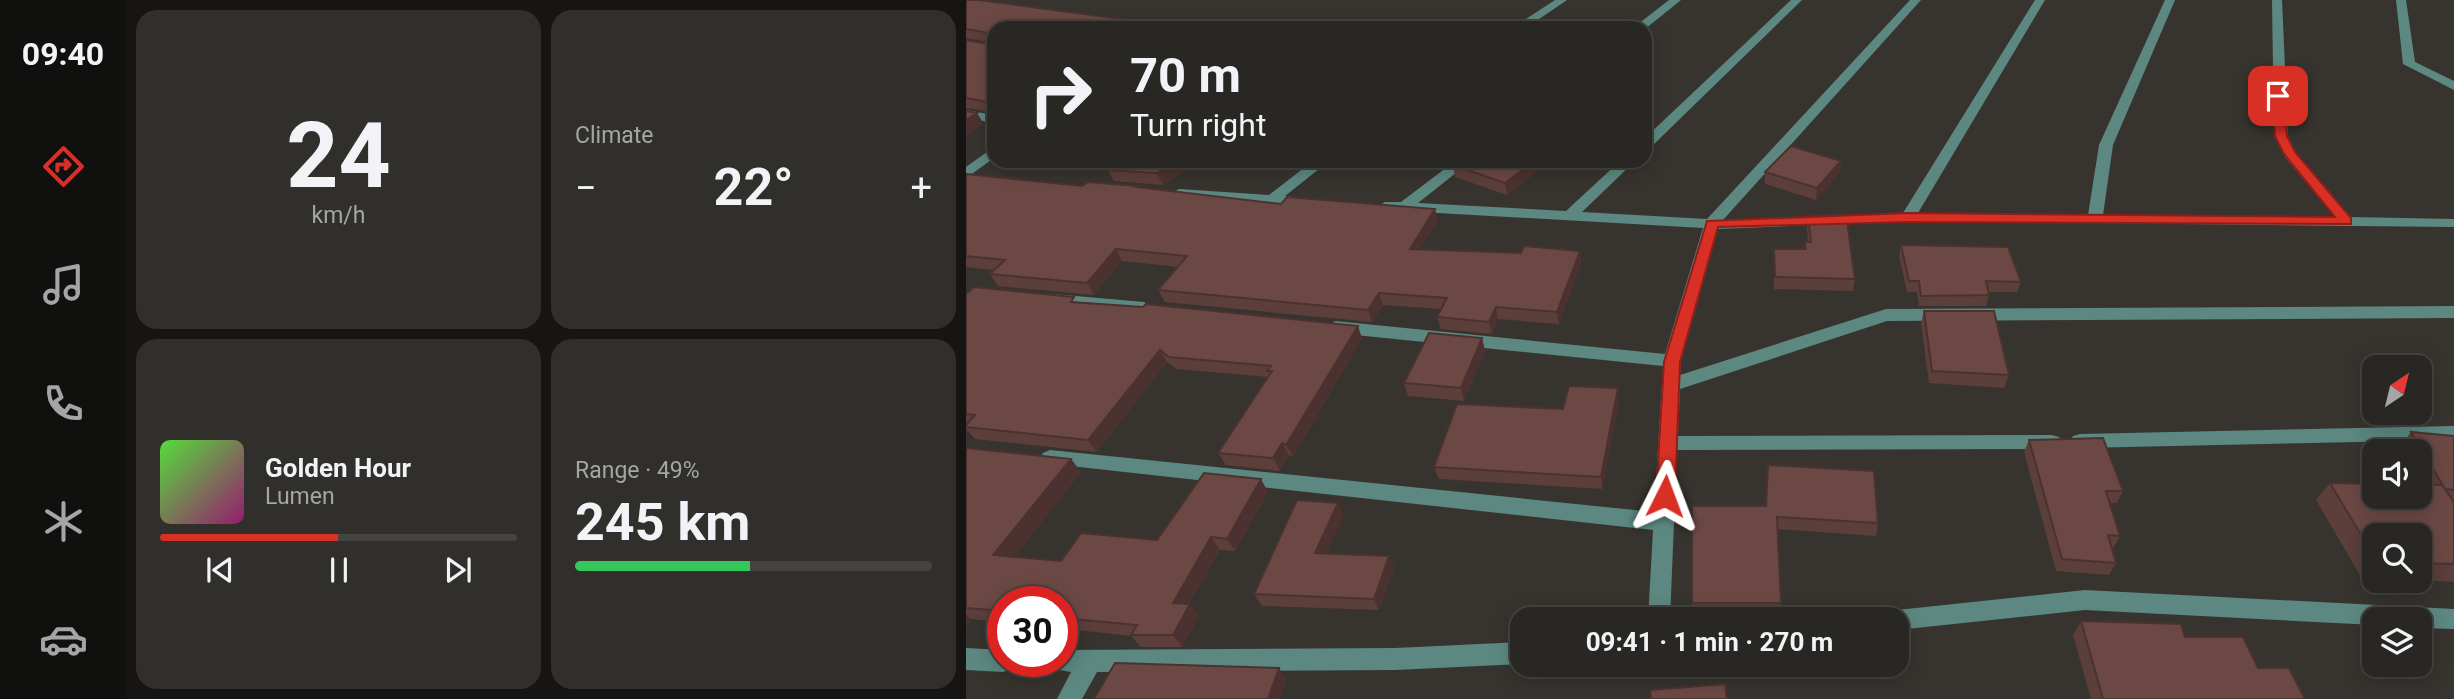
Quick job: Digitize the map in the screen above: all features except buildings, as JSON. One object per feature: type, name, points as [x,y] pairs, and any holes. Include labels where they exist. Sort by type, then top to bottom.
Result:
[{"type":"street","points":[[1529,21],[1562,0]]},
{"type":"street","points":[[1648,21],[1676,0]]},
{"type":"street","points":[[1652,138],[1797,0]]},
{"type":"street","points":[[1660,607],[1672,362],[1712,223],[1916,0]]},
{"type":"street","points":[[1908,218],[2040,0]]},
{"type":"street","points":[[2095,219],[2106,145],[2170,0]]},
{"type":"street","points":[[2277,0],[2281,136],[2290,154],[2346,221]]},
{"type":"street","points":[[2401,0],[2409,64],[2454,86]]},
{"type":"street","points":[[966,114],[987,118]]},
{"type":"street","points":[[971,177],[987,159]]},
{"type":"street","points":[[1271,200],[1313,168]]},
{"type":"street","points":[[1404,207],[1455,168]]},
{"type":"street","points":[[1570,216],[1621,168]]},
{"type":"street","points":[[1160,192],[1324,203]]},
{"type":"street","points":[[1364,205],[1712,223],[1908,218],[2454,223]]},
{"type":"street","points":[[1033,296],[1154,309]]},
{"type":"street","points":[[1671,385],[1886,315],[2454,312]]},
{"type":"street","points":[[1317,325],[1672,362]]},
{"type":"street","points":[[1668,443],[2005,443],[2454,433]]},
{"type":"street","points":[[1034,456],[1664,522]]},
{"type":"street","points":[[1909,620],[2085,600],[2454,619]]},
{"type":"street","points":[[1078,660],[1395,659],[1510,654]]},
{"type":"street","points":[[966,659],[987,660]]},
{"type":"street","points":[[1069,699],[1091,660]]},
{"type":"route","points":[[1665,496],[1672,362],[1712,223],[1735,225],[1908,218],[2346,221],[2290,154],[2281,136],[2278,96]]}]
